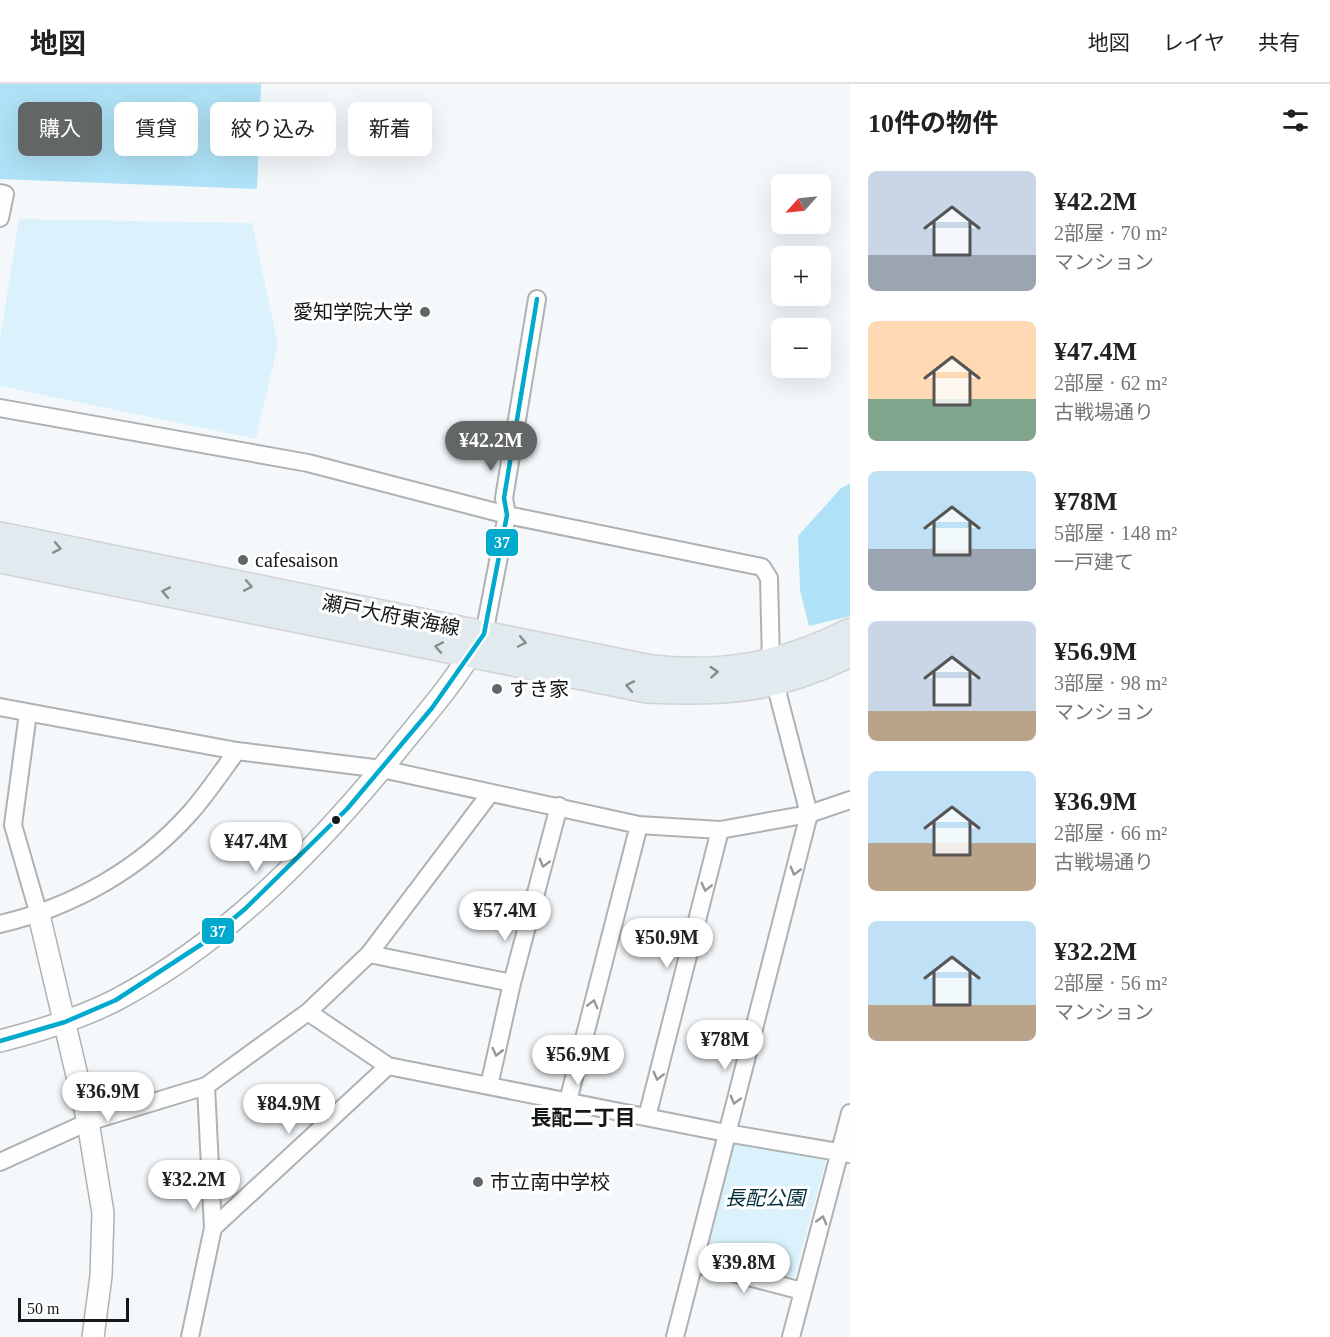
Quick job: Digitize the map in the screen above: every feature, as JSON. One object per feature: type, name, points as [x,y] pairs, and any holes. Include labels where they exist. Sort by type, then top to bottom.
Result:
[{"type":"main road","name":"瀬戸大府東海線","points":[[0,536],[477,643],[647,689],[701,692],[773,673],[850,632]]},
{"type":"main road","name":"瀬戸大府東海線","points":[[0,559],[477,643]]},
{"type":"main road","name":"瀬戸大府東海線","points":[[773,673],[795,678],[850,653]]},
{"type":"street","points":[[0,193],[5,194],[0,218]]},
{"type":"street","points":[[0,1041],[64,1022],[116,1000],[204,942],[282,874],[347,809],[382,770],[457,676],[477,643],[507,515],[504,498],[537,299]]},
{"type":"street","points":[[0,408],[308,463],[507,515],[762,567],[769,578],[773,673],[809,814],[675,1337]]},
{"type":"street","points":[[0,707],[237,751],[382,770],[489,795],[559,806],[639,825],[720,830],[809,814],[850,800]]},
{"type":"street","points":[[28,713],[7,825],[39,915],[88,1122],[103,1213],[101,1276],[93,1337]]},
{"type":"street","points":[[0,924],[39,915],[87,892],[139,862],[190,813],[237,751]]},
{"type":"street","points":[[0,1162],[88,1122],[206,1086],[308,1012],[369,954],[489,795]]},
{"type":"street","points":[[489,1086],[512,983],[559,806]]},
{"type":"street","points":[[568,1101],[639,825]]},
{"type":"street","points":[[647,1117],[720,830]]},
{"type":"street","points":[[369,954],[512,983]]},
{"type":"street","points":[[308,1012],[388,1066],[726,1133],[845,1153]]},
{"type":"street","points":[[213,1228],[388,1066]]},
{"type":"street","points":[[190,1337],[213,1228],[206,1086]]},
{"type":"street","points":[[791,1337],[802,1291],[845,1153],[850,1113]]},
{"type":"street","points":[[694,1263],[802,1291]]},
{"type":"green space","points":[[19,219],[252,223],[278,344],[256,439],[0,386],[0,339]]},
{"type":"green space","name":"長配公園","points":[[734,1140],[818,1152],[826,1161],[794,1278],[703,1260]]},
{"type":"shaded area","points":[[0,84],[261,84],[260,102],[210,102],[210,156],[258,156],[257,189],[0,179]]},
{"type":"shaded area","points":[[850,484],[850,616],[809,626],[800,590],[798,536],[841,488]]},
{"type":"transit line","name":"37","points":[[0,1041],[65,1022],[116,1000],[205,942],[245,909],[347,809],[432,708],[484,634],[507,515],[504,498],[537,299]]},
{"type":"place","name":"愛知学院大学","points":[[425,312]]},
{"type":"place","name":"cafesaison","points":[[243,560]]},
{"type":"place","name":"すき家","points":[[497,689]]},
{"type":"place","name":"市立南中学校","points":[[478,1182]]},
{"type":"district","name":"長配二丁目","points":[[583,1118]]}]
